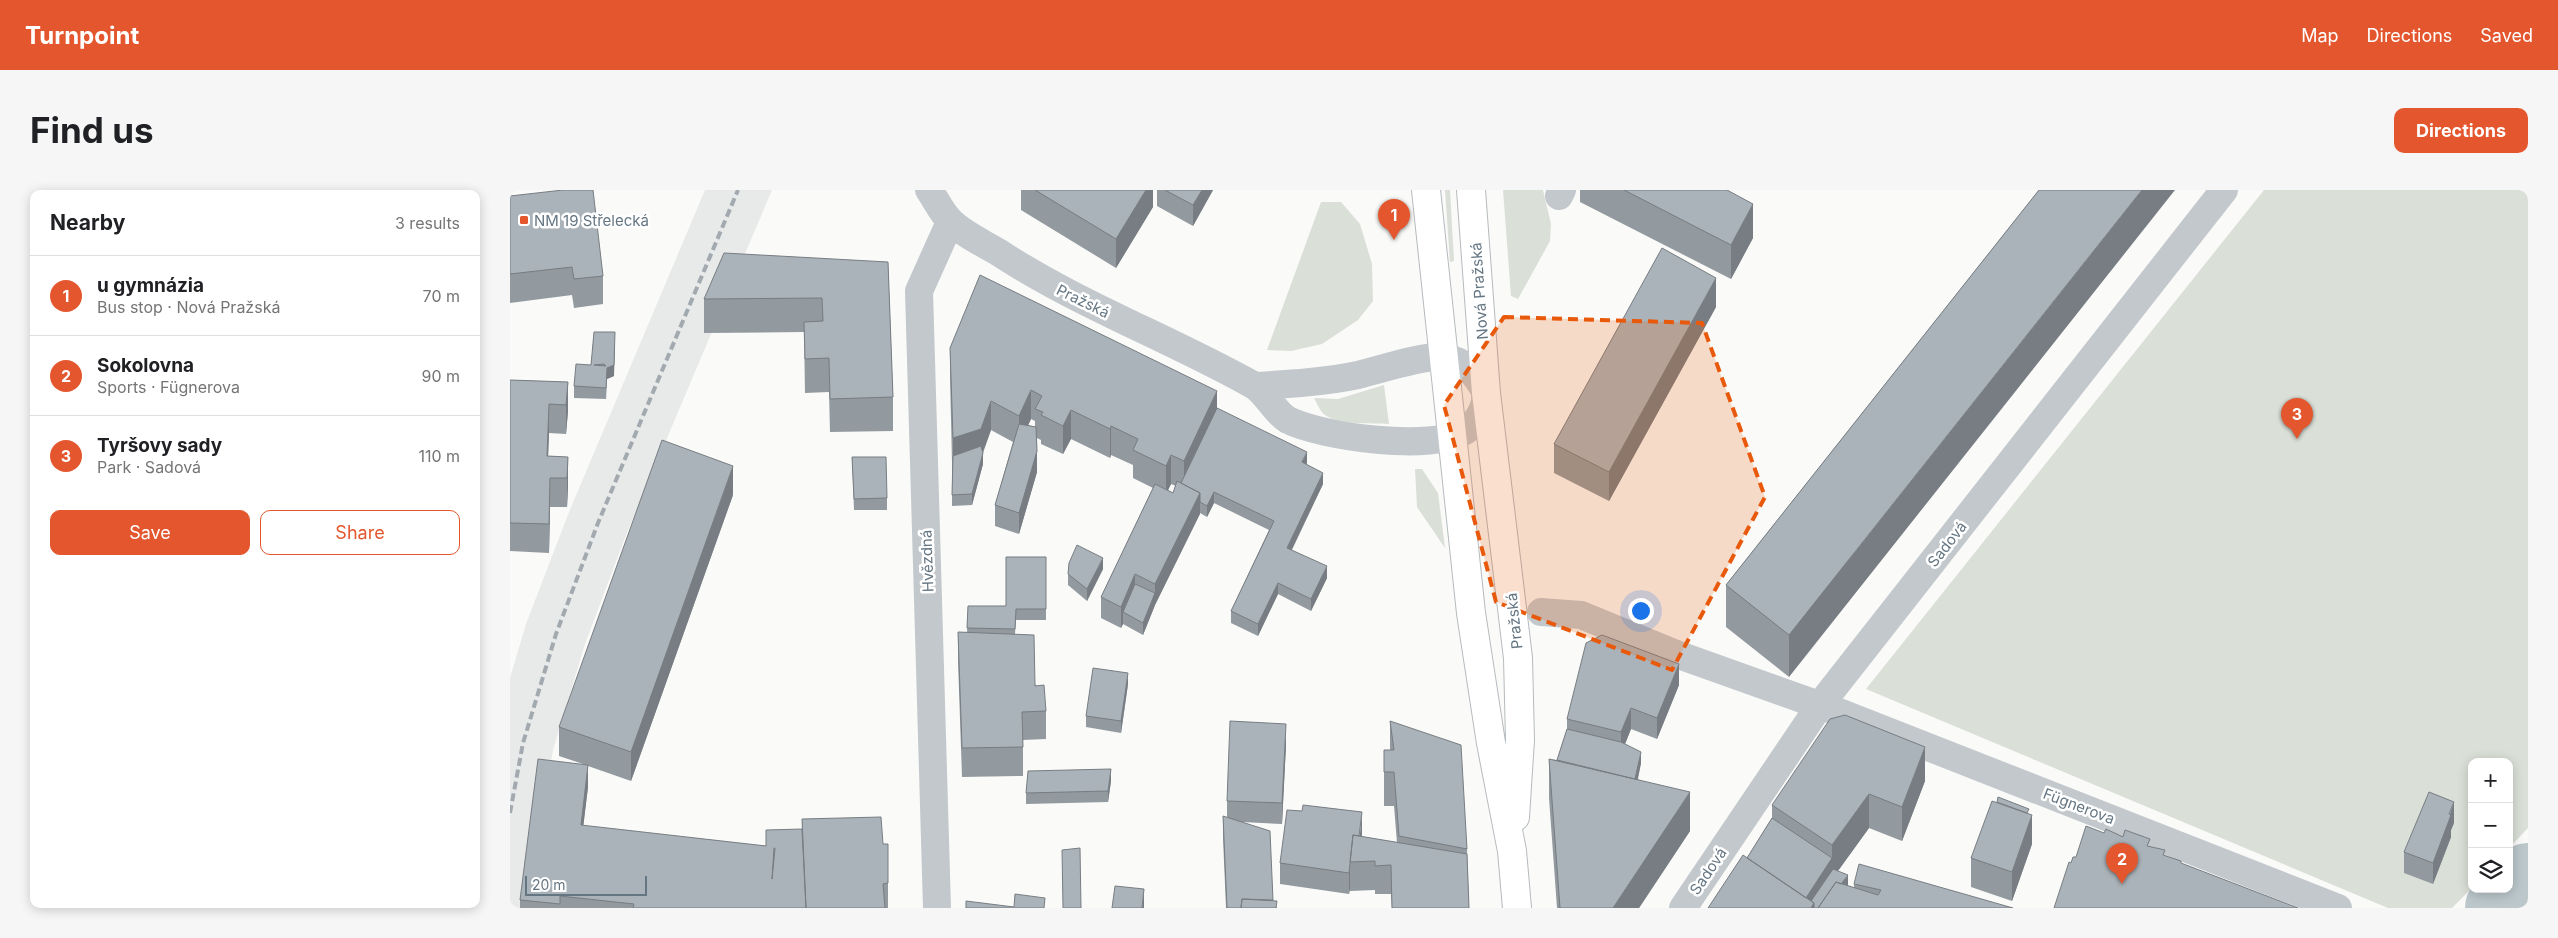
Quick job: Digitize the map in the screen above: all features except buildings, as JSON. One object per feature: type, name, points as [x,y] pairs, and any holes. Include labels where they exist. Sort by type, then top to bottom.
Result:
[{"type":"main road","points":[[1426,190],[1443,357]]},
{"type":"main road","name":"Nová Pražská","points":[[1471,190],[1486,393]]},
{"type":"main road","name":"Pražská","points":[[1443,357],[1471,613],[1491,743],[1512,851],[1517,908]]},
{"type":"main road","name":"Pražská","points":[[1486,393],[1518,658],[1520,740],[1512,851]]},
{"type":"street","name":"Pražská","points":[[929,190],[950,222],[1038,278],[1255,386],[1286,419],[1328,433],[1400,442],[1451,437],[1464,431],[1475,422],[1485,404],[1486,393],[1470,369],[1457,361],[1443,357],[1394,365],[1357,375],[1298,384],[1255,386]]},
{"type":"street","name":"Sadová","points":[[1683,908],[1820,705],[2224,190]]},
{"type":"street","name":"Hvězdná","points":[[937,908],[920,291],[950,222]]},
{"type":"street","name":"Fügnerova","points":[[1540,612],[1581,615],[1676,654],[1820,705],[2338,908]]},
{"type":"highlighted area","points":[[1504,317],[1702,323],[1765,497],[1672,670],[1496,602],[1444,405]]},
{"type":"shaded area","points":[[705,190],[772,190],[626,535],[585,644],[553,750],[526,908],[510,908],[510,678],[526,624],[569,512]]},
{"type":"shaded area","points":[[1445,190],[1450,190],[1454,261],[1450,262]]},
{"type":"shaded area","points":[[1503,190],[1543,190],[1551,224],[1550,241],[1518,299],[1511,296]]},
{"type":"shaded area","points":[[2264,190],[2528,190],[2528,828],[2513,844],[2513,758],[2468,758],[2468,892],[2452,908],[2388,908],[1866,689]]},
{"type":"shaded area","points":[[1321,202],[1341,202],[1360,224],[1372,264],[1373,301],[1358,320],[1322,344],[1291,351],[1267,350]]},
{"type":"shaded area","points":[[1384,385],[1389,424],[1356,423],[1331,418],[1322,412],[1314,398],[1338,399]]},
{"type":"shaded area","points":[[1415,469],[1422,469],[1438,493],[1445,548],[1417,507]]},
{"type":"waterway","points":[[2502,908],[2528,880]]},
{"type":"railway","points":[[510,813],[523,743],[556,634],[598,523],[738,190]]},
{"type":"place","name":"NM 19 Střelecká","points":[[524,220]]},
{"type":"place","name":"u gymnázia","points":[[1394,240]]},
{"type":"place","name":"Tyršovy sady","points":[[2297,439]]},
{"type":"place","name":"Sokolovna","points":[[2122,884]]}]
